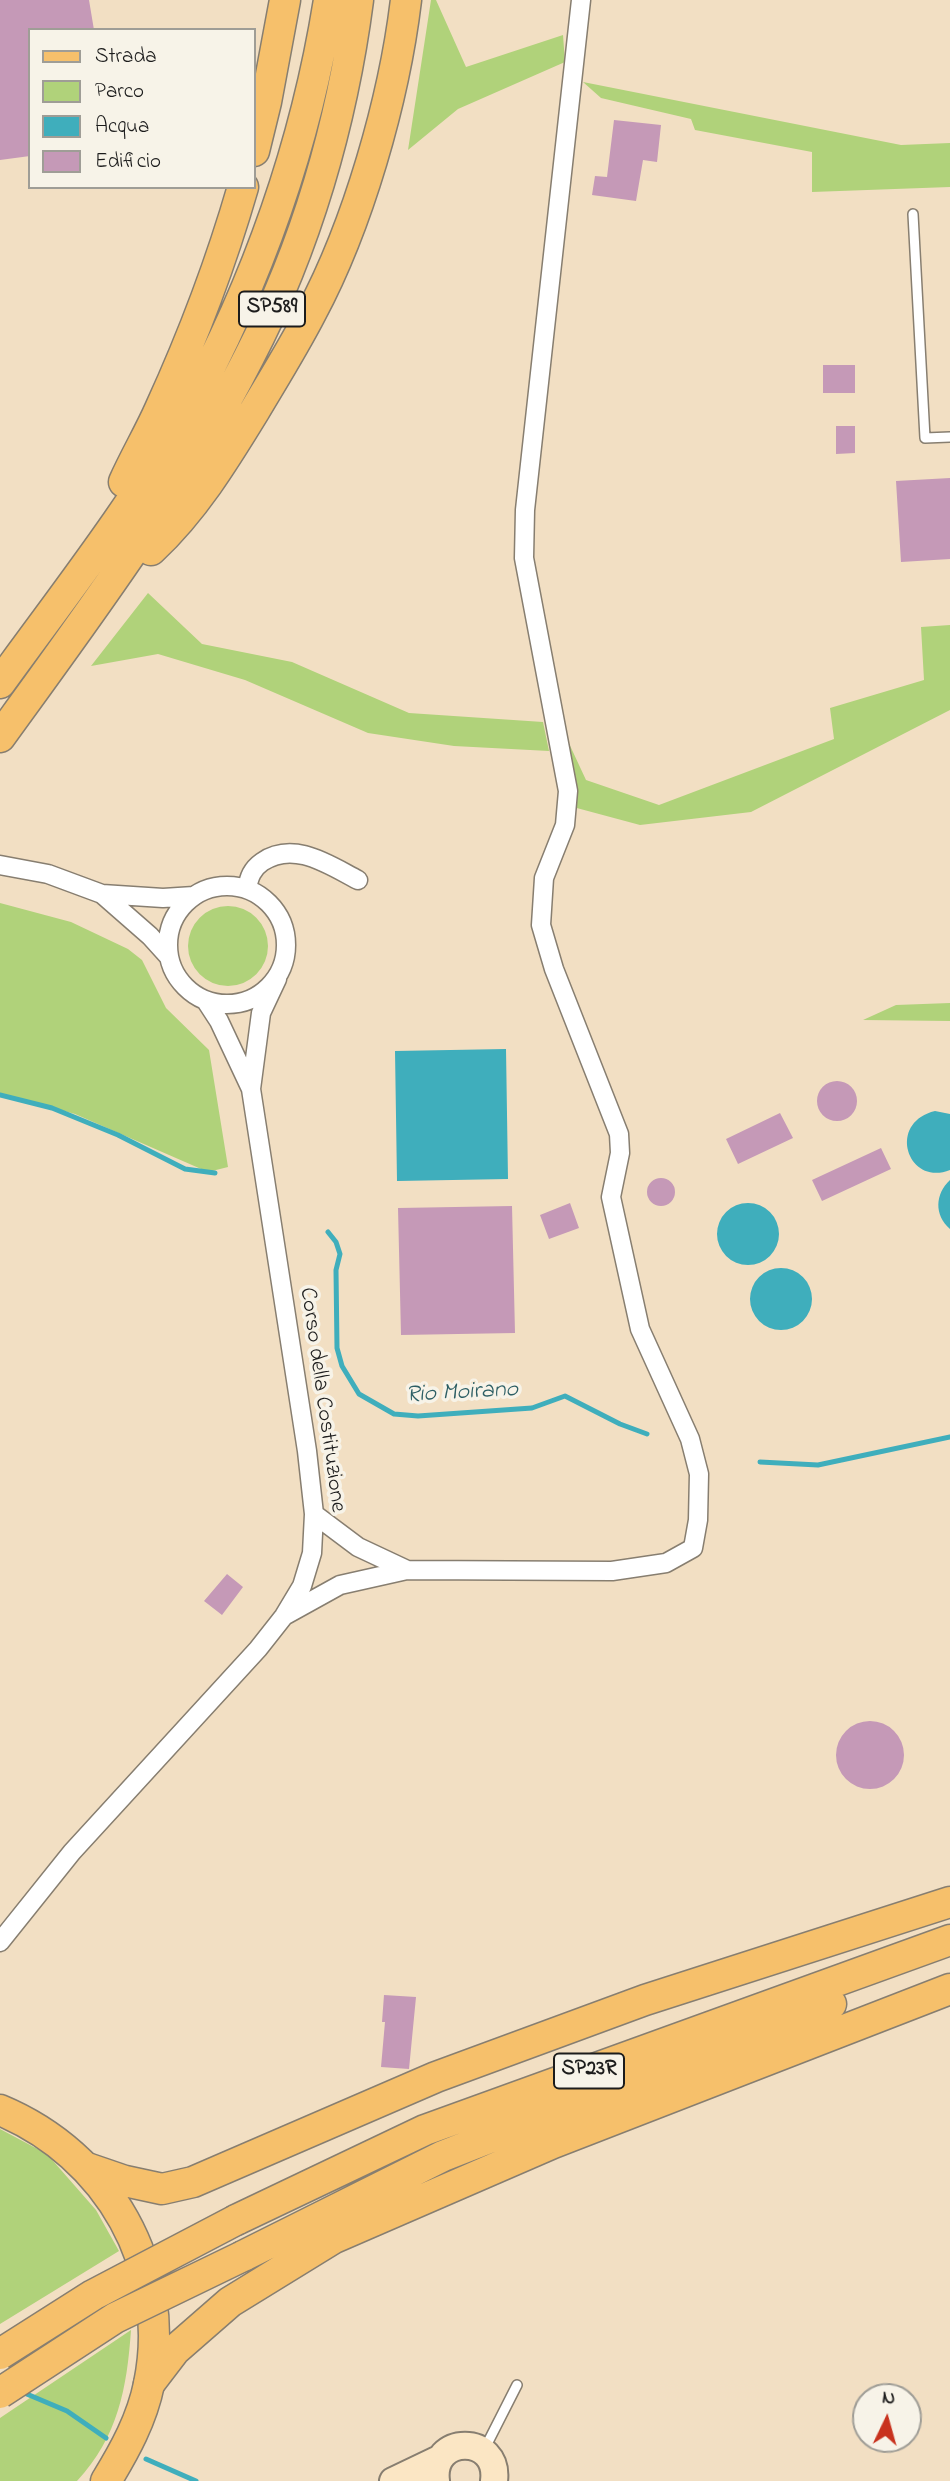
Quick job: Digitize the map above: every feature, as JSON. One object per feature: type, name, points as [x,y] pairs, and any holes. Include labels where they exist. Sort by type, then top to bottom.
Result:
[{"type":"main road","points":[[256,143],[285,0]]},
{"type":"main road","name":"SP589","points":[[0,683],[151,469],[185,413],[247,289],[283,193],[316,67],[329,0]]},
{"type":"main road","name":"SP589","points":[[0,737],[108,587],[181,478],[249,357],[274,306],[310,210],[335,126],[358,0]]},
{"type":"main road","points":[[108,587],[154,547],[223,463],[312,312],[336,258],[371,159],[389,94],[406,0]]},
{"type":"main road","points":[[92,555],[134,459],[179,367],[220,263],[242,189]]},
{"type":"main road","points":[[87,2168],[125,2181],[162,2189],[193,2182],[436,2077],[645,2000],[950,1902]]},
{"type":"main road","name":"SP23R","points":[[0,2354],[93,2295],[236,2220],[425,2130],[950,1940]]},
{"type":"main road","name":"SP23R","points":[[0,2393],[115,2318],[443,2156],[950,1961]]},
{"type":"main road","points":[[149,2384],[175,2350],[229,2302],[334,2238],[553,2143],[950,1989]]},
{"type":"main road","points":[[0,2110],[23,2119],[57,2141],[87,2168],[126,2222],[149,2284],[154,2351],[149,2384],[130,2440],[106,2481]]},
{"type":"main road","points":[[393,2481],[438,2470],[454,2447],[464,2445],[474,2446],[494,2470]]},
{"type":"street","points":[[284,1616],[340,1585],[407,1570],[612,1571],[666,1563],[693,1548],[698,1520],[699,1474],[690,1439],[640,1329],[611,1198],[620,1153],[619,1134],[554,969],[541,925],[544,878],[565,825],[568,791],[524,558],[525,510],[582,0]]},
{"type":"street","points":[[247,889],[249,876],[258,865],[283,853],[298,853],[316,859],[358,880]]},
{"type":"street","points":[[0,865],[48,874],[102,894],[163,898],[194,896]]},
{"type":"street","points":[[251,1090],[261,1013],[277,979],[285,962],[287,944],[284,926],[276,910],[247,889],[229,886],[211,888],[194,896],[181,908],[172,923],[168,939],[169,957],[176,976],[189,991],[206,1001],[226,1005],[246,1002],[263,993],[277,979]]},
{"type":"street","points":[[102,894],[150,936],[169,957]]},
{"type":"street","points":[[206,1001],[219,1021],[251,1090]]},
{"type":"street","name":"Corso della Costituzione","points":[[0,1942],[72,1852],[258,1649],[284,1616],[302,1587],[308,1571],[314,1514],[307,1451],[251,1090]]},
{"type":"street","points":[[314,1514],[358,1547],[407,1570]]},
{"type":"lane","points":[[913,215],[925,438],[950,436]]},
{"type":"lane","points":[[494,2470],[517,2385]]},
{"type":"green space","points":[[431,0],[436,0],[466,67],[563,35],[565,62],[458,109],[408,150]]},
{"type":"green space","points":[[583,82],[901,145],[950,143],[950,187],[812,192],[812,152],[695,130],[691,119],[601,98]]},
{"type":"green space","points":[[148,593],[202,644],[292,662],[409,713],[543,722],[549,751],[454,746],[368,733],[245,680],[158,654],[91,666]]},
{"type":"green space","points":[[950,625],[950,710],[751,812],[640,825],[573,807],[566,737],[586,780],[659,805],[834,739],[830,708],[924,680],[921,627]]},
{"type":"green space","points":[[0,903],[71,922],[128,949],[142,960],[166,1008],[209,1050],[228,1167],[208,1172],[75,1114],[0,1093]]},
{"type":"green space","points":[[228,906],[243,909],[256,918],[265,931],[268,946],[265,961],[256,974],[243,983],[228,986],[213,983],[200,974],[191,961],[188,946],[191,931],[200,918],[213,909]]},
{"type":"green space","points":[[950,1003],[950,1021],[863,1020],[896,1005]]},
{"type":"green space","points":[[0,2129],[47,2154],[96,2210],[119,2251],[0,2324]]},
{"type":"green space","points":[[131,2330],[127,2372],[118,2411],[102,2447],[77,2481],[0,2481],[0,2418]]},
{"type":"water","points":[[506,1049],[508,1179],[397,1181],[395,1051]]},
{"type":"water","points":[[935,1111],[950,1114],[950,1170],[935,1173],[923,1170],[914,1162],[908,1151],[907,1139],[911,1128],[920,1118]]},
{"type":"water","points":[[950,1180],[950,1229],[941,1217],[938,1204],[941,1192]]},
{"type":"water","points":[[748,1203],[760,1205],[770,1212],[777,1222],[777,1246],[770,1256],[760,1263],[748,1265],[736,1263],[726,1256],[719,1246],[717,1234],[719,1222],[726,1212],[736,1205]]},
{"type":"water","points":[[781,1268],[803,1277],[812,1299],[803,1321],[781,1330],[759,1321],[750,1299],[759,1277]]},
{"type":"building","points":[[0,0],[89,0],[94,28],[28,28],[28,156],[0,160]]},
{"type":"building","points":[[614,120],[661,125],[657,162],[643,160],[636,201],[592,195],[595,176],[607,177]]},
{"type":"building","points":[[823,365],[855,365],[855,393],[823,393]]},
{"type":"building","points":[[836,426],[855,426],[855,453],[836,454]]},
{"type":"building","points":[[950,478],[950,559],[901,562],[896,481]]},
{"type":"building","points":[[837,1081],[851,1087],[857,1101],[851,1115],[837,1121],[823,1115],[817,1101],[823,1087]]},
{"type":"building","points":[[780,1113],[793,1138],[738,1164],[726,1139]]},
{"type":"building","points":[[881,1148],[891,1169],[822,1201],[812,1180]]},
{"type":"building","points":[[661,1178],[671,1182],[675,1192],[671,1202],[661,1206],[651,1202],[647,1192],[651,1182]]},
{"type":"building","points":[[570,1203],[579,1228],[549,1239],[540,1215]]},
{"type":"building","points":[[512,1206],[515,1333],[401,1335],[398,1208]]},
{"type":"building","points":[[227,1574],[243,1587],[222,1615],[204,1601]]},
{"type":"building","points":[[863,1721],[877,1721],[889,1726],[899,1736],[904,1755],[899,1774],[889,1784],[877,1789],[863,1789],[851,1784],[841,1774],[836,1762],[836,1748],[841,1736],[851,1726]]},
{"type":"building","points":[[384,1995],[416,1997],[409,2069],[381,2067],[385,2022],[382,2022]]},
{"type":"waterway","name":"Rio Moirano","points":[[0,1095],[52,1108],[118,1135],[185,1169],[215,1173]]},
{"type":"waterway","name":"Rio Moirano","points":[[328,1232],[336,1242],[340,1254],[336,1270],[337,1348],[342,1366],[359,1394],[394,1414],[418,1416],[532,1408],[565,1396],[620,1424],[647,1434]]},
{"type":"waterway","name":"Rio Moirano","points":[[760,1462],[818,1465],[950,1437]]},
{"type":"waterway","points":[[22,2392],[67,2411],[106,2438]]},
{"type":"waterway","points":[[146,2459],[196,2481]]}]
